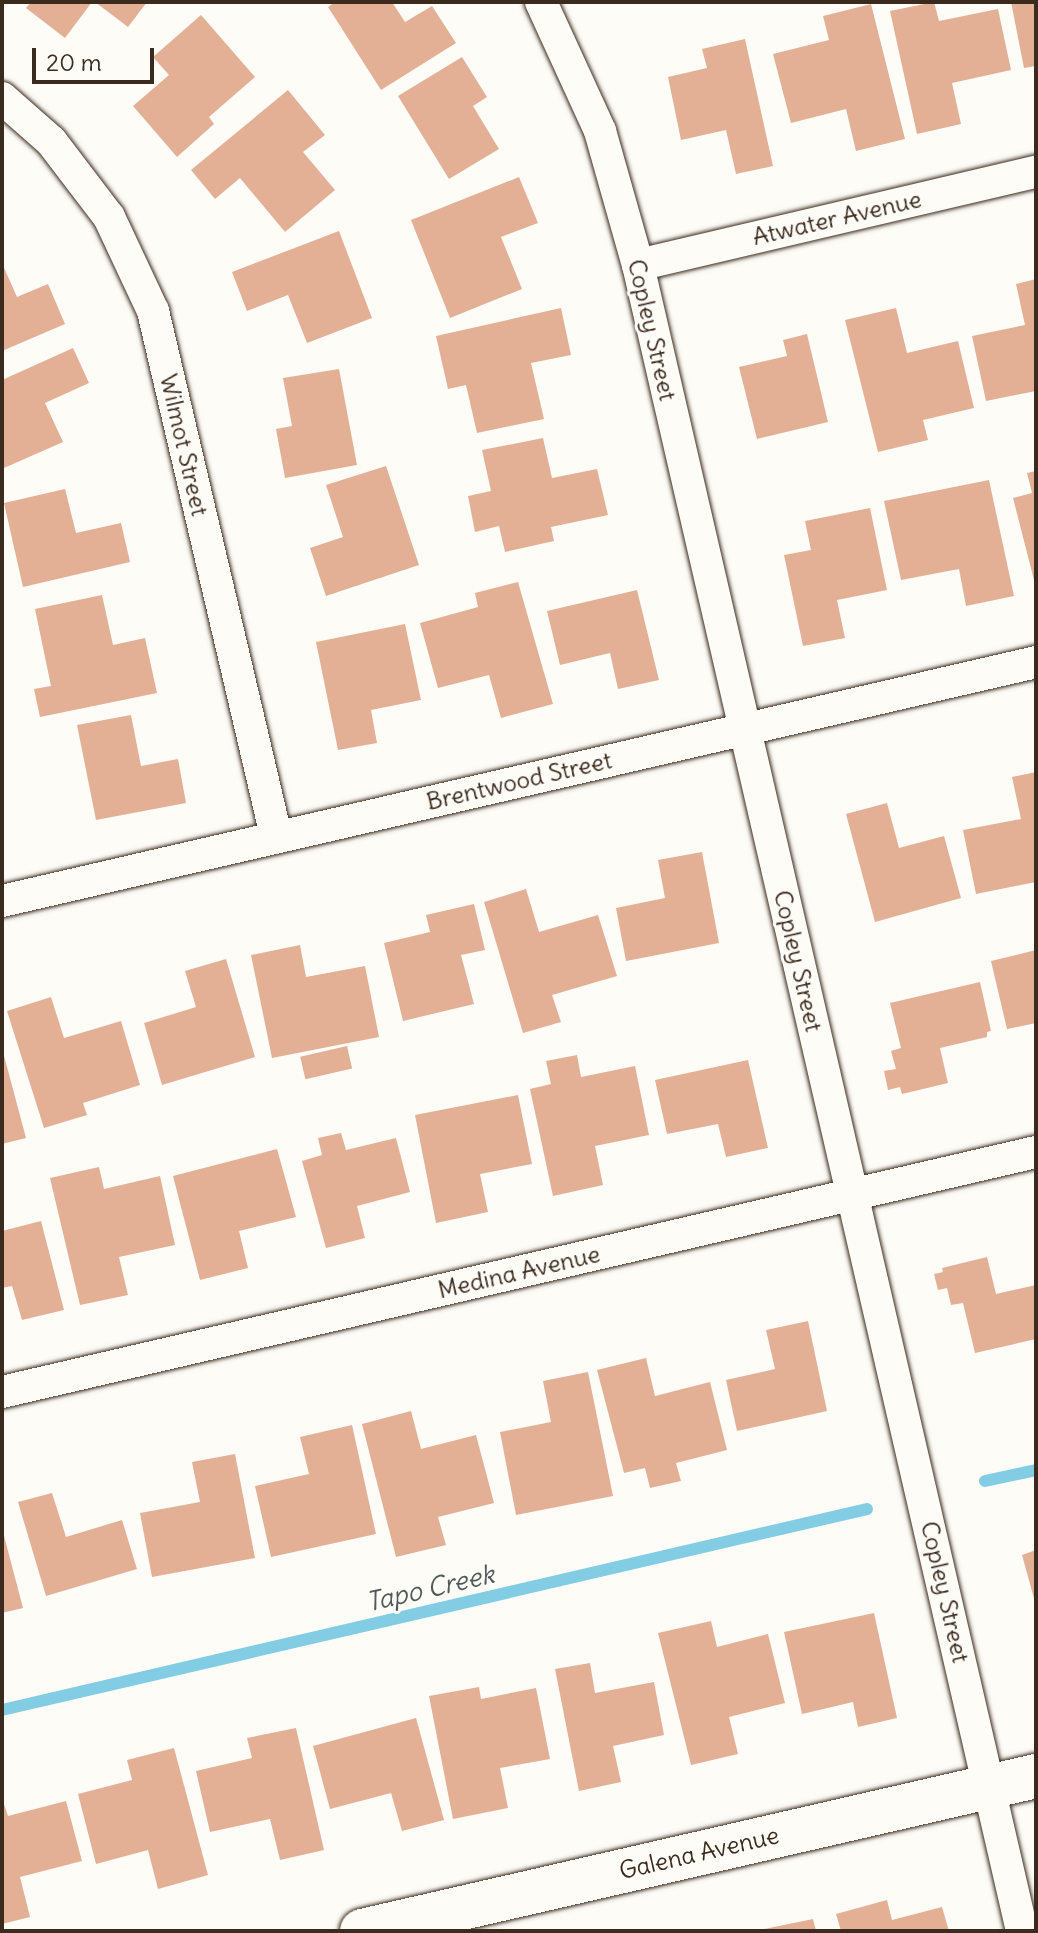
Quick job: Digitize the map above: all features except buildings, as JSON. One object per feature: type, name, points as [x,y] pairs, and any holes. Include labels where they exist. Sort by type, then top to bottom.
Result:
[{"type":"street","name":"Copley Street","points":[[541,2],[600,131],[638,265],[1022,1931]]},
{"type":"street","name":"Wilmot Street","points":[[2,98],[51,141],[109,217],[153,311],[276,836]]},
{"type":"street","name":"Atwater Avenue","points":[[638,265],[1036,172]]},
{"type":"street","name":"Brentwood Street","points":[[2,901],[1036,662]]},
{"type":"street","name":"Medina Avenue","points":[[2,1392],[1036,1152]]},
{"type":"street","name":"Galena Avenue","points":[[362,1931],[1036,1776]]},
{"type":"waterway","name":"Tapo Creek","points":[[985,1481],[1036,1470]]},
{"type":"waterway","name":"Tapo Creek","points":[[2,1710],[867,1509]]}]
